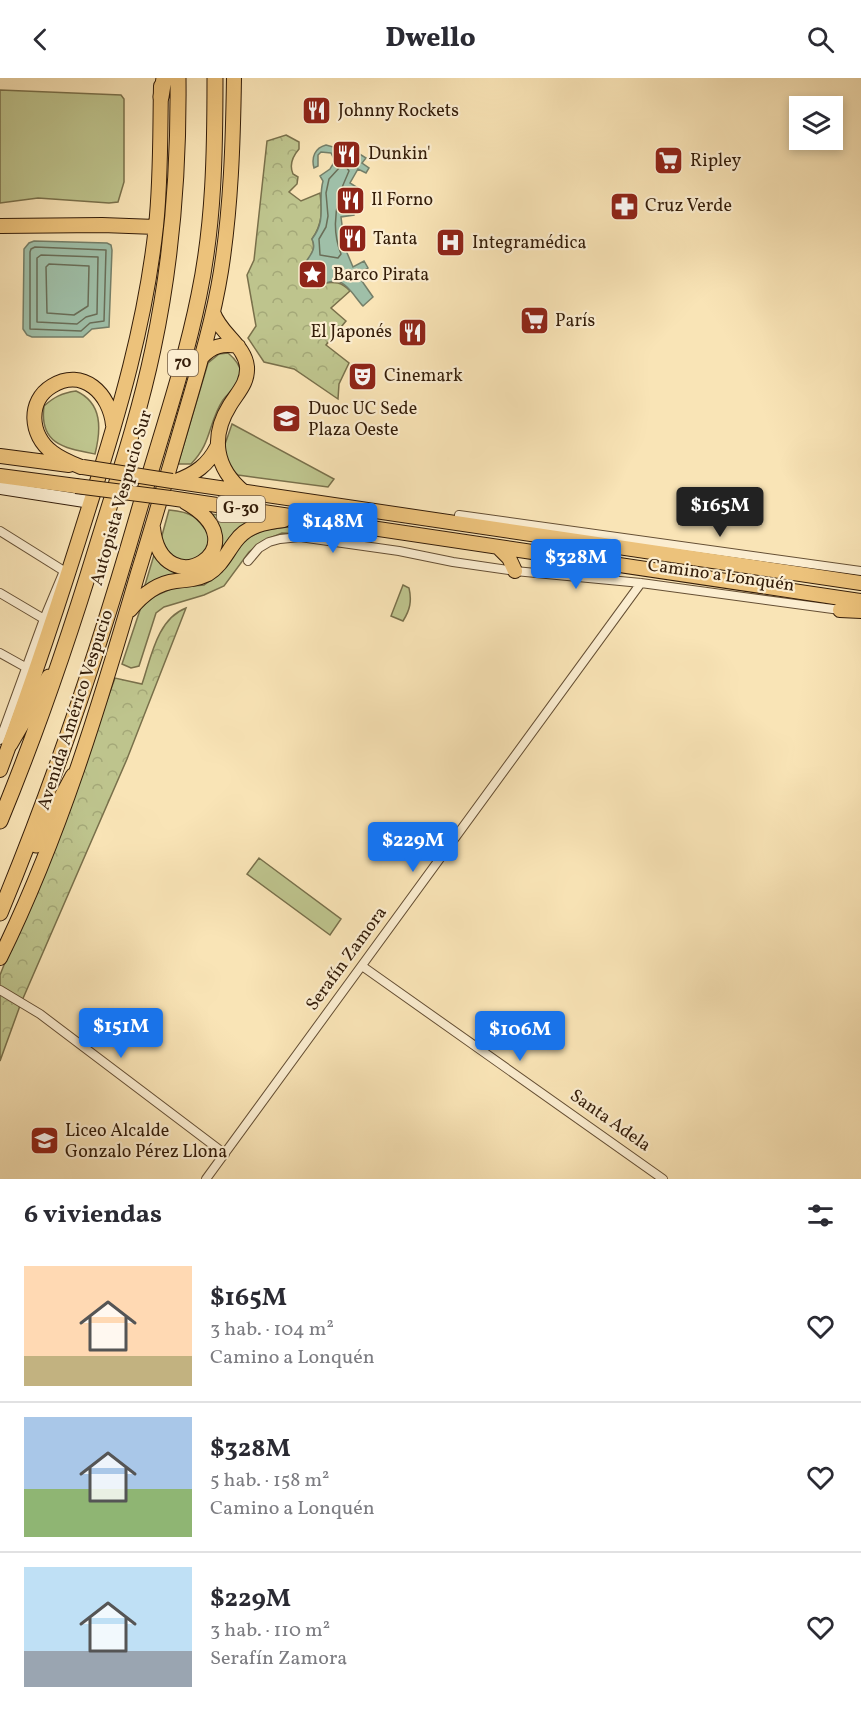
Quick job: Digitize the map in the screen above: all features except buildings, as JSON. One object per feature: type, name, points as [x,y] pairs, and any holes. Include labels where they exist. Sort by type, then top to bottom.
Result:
[{"type":"highway","points":[[161,97],[163,78]]},
{"type":"highway","name":"Autopista Vespucio Sur","points":[[0,821],[32,744],[65,648],[130,439],[153,349],[174,218],[178,155],[178,78]]},
{"type":"highway","name":"Autopista Vespucio Sur","points":[[0,914],[50,785],[93,660],[191,331],[204,269],[211,218],[214,78]]},
{"type":"highway","points":[[5,742],[65,648]]},
{"type":"highway","points":[[7,897],[73,776]]},
{"type":"main road","name":"Avenida Américo Vespucio","points":[[0,958],[40,869],[65,803],[125,617],[202,357],[213,312],[224,247],[230,187],[234,78]]},
{"type":"main road","points":[[0,770],[5,742],[34,677],[91,502],[113,430],[138,333],[156,227],[161,97]]},
{"type":"main road","points":[[0,226],[156,227]]},
{"type":"main road","points":[[173,481],[201,469],[210,459],[217,447],[226,412],[246,377],[246,360],[221,329],[213,312]]},
{"type":"main road","points":[[202,357],[210,349],[221,345],[237,346]]},
{"type":"main road","points":[[82,467],[52,452],[37,435],[34,414],[43,394],[63,381],[76,381],[90,385],[106,400],[111,413],[113,430]]},
{"type":"main road","points":[[217,447],[220,462],[227,475],[244,492]]},
{"type":"main road","name":"Camino a Lonquén","points":[[0,456],[861,583]]},
{"type":"main road","name":"Camino a Lonquén","points":[[0,476],[175,499],[861,601]]},
{"type":"main road","points":[[153,524],[156,544],[170,563],[189,567],[205,561],[214,546],[215,536],[212,525],[203,514],[175,499]]},
{"type":"main road","points":[[380,513],[459,515]]},
{"type":"main road","points":[[125,617],[143,595],[154,588],[166,583],[198,578],[210,572],[225,559],[237,539],[248,529],[266,523],[302,519]]},
{"type":"main road","points":[[64,571],[77,546]]},
{"type":"main road","points":[[499,548],[509,558],[515,571]]},
{"type":"main road","points":[[840,610],[861,611]]},
{"type":"street","points":[[0,488],[91,502]]},
{"type":"street","name":"Camino a Lonquén","points":[[459,515],[861,571]]},
{"type":"street","points":[[0,531],[64,571],[27,668],[4,718],[5,742]]},
{"type":"street","name":"Camino a Lonquén","points":[[248,561],[259,548],[268,542],[300,537],[399,550],[515,571],[640,583],[840,610]]},
{"type":"street","name":"Serafín Zamora","points":[[206,1179],[640,583]]},
{"type":"street","points":[[0,593],[44,619]]},
{"type":"street","points":[[0,653],[27,668]]},
{"type":"street","name":"Santa Adela","points":[[362,966],[663,1179]]},
{"type":"street","points":[[0,990],[40,1014],[225,1154]]},
{"type":"green space","points":[[0,90],[121,95],[124,99],[124,182],[118,202],[38,198],[0,203]]},
{"type":"green space","points":[[286,135],[299,142],[299,149],[292,164],[293,174],[298,177],[297,184],[289,192],[301,201],[320,193],[320,222],[312,239],[313,250],[303,268],[310,282],[336,283],[345,286],[350,291],[331,308],[346,321],[326,345],[349,363],[339,384],[338,399],[294,369],[264,362],[248,338],[256,326],[247,275],[254,260],[267,141]]},
{"type":"green space","points":[[228,353],[239,367],[241,373],[239,381],[218,408],[198,456],[191,464],[178,464],[208,363],[219,354]]},
{"type":"green space","points":[[76,391],[91,403],[98,418],[95,454],[56,442],[46,429],[43,419],[44,406],[59,396]]},
{"type":"green space","points":[[232,424],[334,479],[328,487],[238,475],[231,469],[223,450]]},
{"type":"green space","points":[[169,510],[184,512],[194,517],[210,536],[207,551],[194,561],[173,557],[161,539]]},
{"type":"green space","points":[[210,514],[258,520],[209,570],[146,588],[154,555],[188,571],[221,539],[219,528]]},
{"type":"green space","points":[[287,527],[340,536],[282,533],[263,541],[249,552],[224,586],[204,595],[164,607],[156,613],[139,666],[131,668],[122,664],[141,607],[155,596],[173,588],[204,585],[222,572],[238,548],[250,537],[264,530]]},
{"type":"green space","points":[[403,585],[409,588],[410,601],[403,621],[391,616]]},
{"type":"green space","points":[[186,608],[127,759],[21,1003],[0,1061],[0,975],[76,785],[115,678],[142,684],[156,640],[168,621],[176,613]]},
{"type":"green space","points":[[259,858],[341,919],[330,935],[247,874]]},
{"type":"water","points":[[326,145],[337,148],[341,160],[346,162],[352,158],[357,159],[358,153],[366,158],[362,163],[369,168],[366,173],[358,169],[350,183],[358,188],[356,194],[346,193],[342,208],[354,211],[354,215],[341,217],[345,248],[353,267],[364,261],[368,268],[357,274],[373,297],[363,306],[340,282],[312,283],[305,277],[303,271],[313,249],[312,239],[320,224],[323,181],[320,176],[330,169],[335,161],[331,153],[321,152],[318,155],[318,166],[314,168],[315,154],[319,148]]},
{"type":"water","points":[[34,241],[111,245],[109,327],[92,329],[83,337],[32,337],[27,335],[23,329],[24,249]]},
{"type":"place","name":"Johnny Rockets","points":[[317,111]]},
{"type":"place","name":"Dunkin'","points":[[347,154]]},
{"type":"place","name":"Ripley","points":[[669,161]]},
{"type":"place","name":"Il Forno","points":[[350,200]]},
{"type":"place","name":"Cruz Verde","points":[[624,206]]},
{"type":"place","name":"Tanta","points":[[352,239]]},
{"type":"place","name":"Integramédica","points":[[451,243]]},
{"type":"place","name":"Barco Pirata","points":[[312,275]]},
{"type":"place","name":"París","points":[[534,321]]},
{"type":"place","name":"El Japonés","points":[[413,332]]},
{"type":"place","name":"Cinemark","points":[[363,376]]},
{"type":"place","name":"Duoc UC Sede Plaza Oeste","points":[[287,419]]},
{"type":"place","name":"Liceo Alcalde Gonzalo Pérez Llona","points":[[44,1141]]}]
